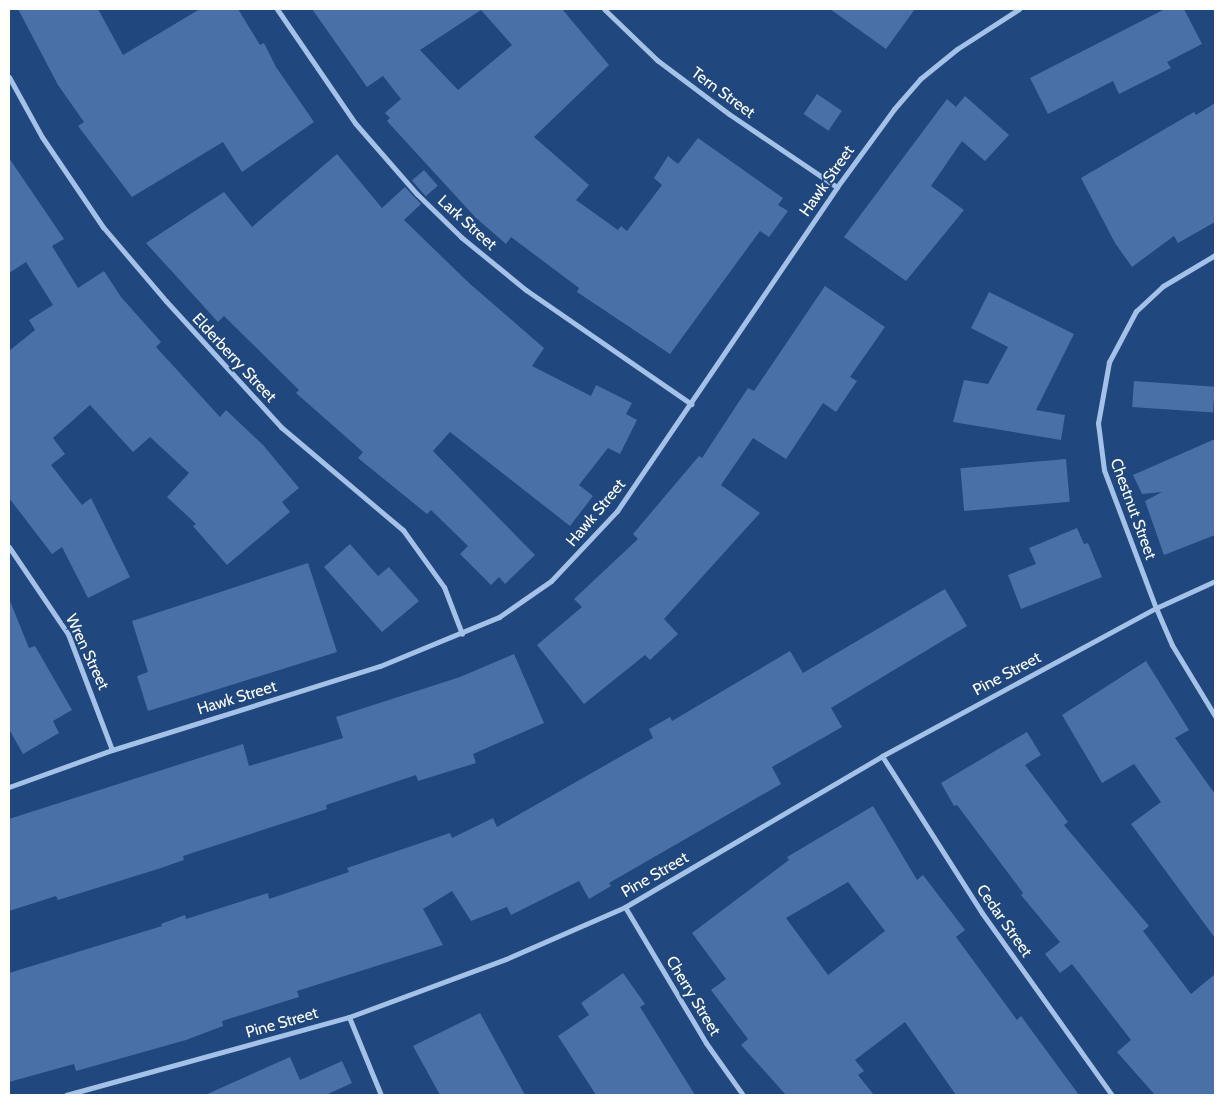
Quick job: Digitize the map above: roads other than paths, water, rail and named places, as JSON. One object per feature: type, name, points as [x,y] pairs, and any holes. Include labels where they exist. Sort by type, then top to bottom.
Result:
[{"type":"street","name":"Lark Street","points":[[277,9],[355,123],[416,194],[461,238],[526,290],[691,404]]},
{"type":"street","name":"Tern Street","points":[[604,9],[657,60],[729,114],[837,187]]},
{"type":"street","name":"Hawk Street","points":[[9,787],[112,750],[380,666],[462,634],[499,617],[552,580],[589,544],[617,511],[837,187],[894,109],[920,80],[957,49],[1019,9]]},
{"type":"street","name":"Elderberry Street","points":[[9,77],[42,137],[103,227],[172,308],[281,427],[403,530],[444,587],[462,634]]},
{"type":"street","name":"Chestnut Street","points":[[1215,255],[1163,286],[1136,311],[1109,362],[1104,381],[1098,423],[1104,470],[1156,608],[1172,645],[1215,716]]},
{"type":"street","name":"Wren Street","points":[[9,547],[68,634],[112,750]]},
{"type":"street","name":"Pine Street","points":[[66,1095],[88,1093],[349,1017],[506,960],[625,907],[882,756],[1156,608],[1215,581]]},
{"type":"street","name":"Cedar Street","points":[[882,756],[982,913],[1112,1095]]},
{"type":"street","name":"Cherry Street","points":[[625,907],[706,1043],[743,1095]]},
{"type":"street","points":[[349,1017],[381,1095]]}]
